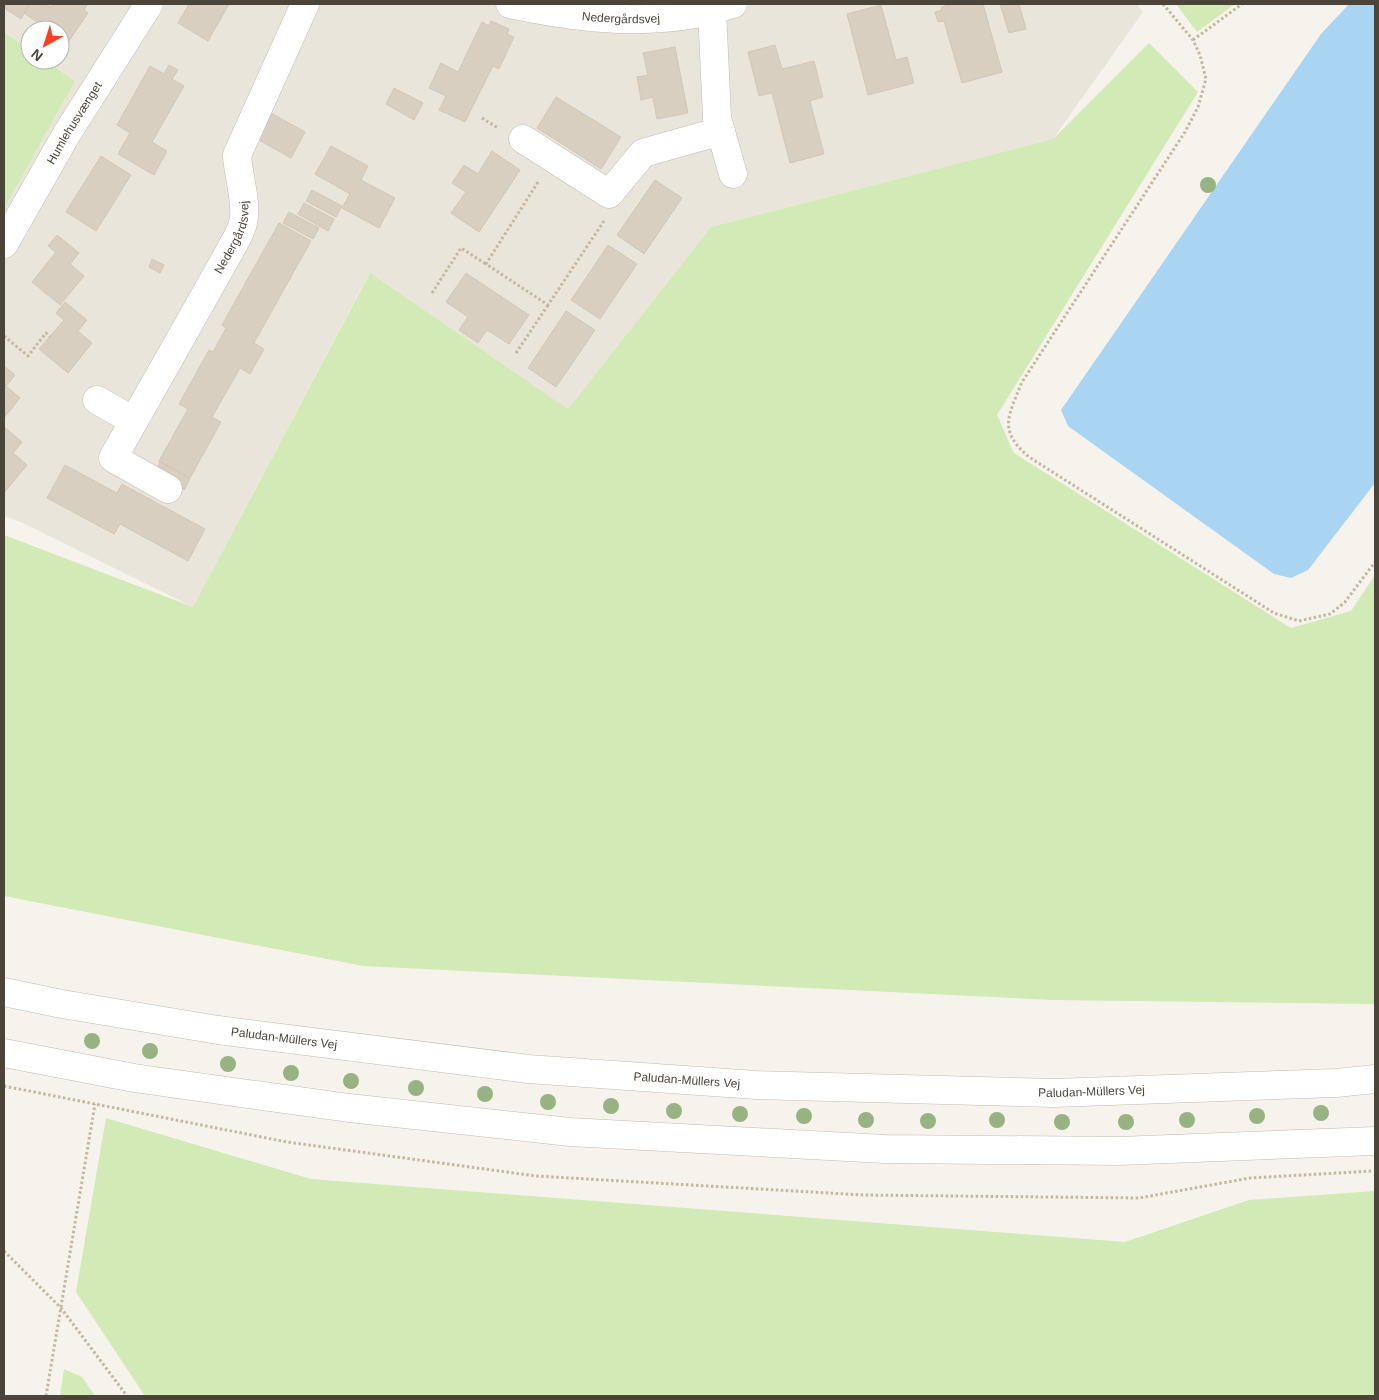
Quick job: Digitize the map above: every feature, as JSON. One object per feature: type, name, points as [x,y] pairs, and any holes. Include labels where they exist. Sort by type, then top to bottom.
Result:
[{"type":"street","name":"Humlehusvænget","points":[[4,244],[66,136],[149,4]]},
{"type":"street","name":"Nedergårdsvej","points":[[168,488],[113,458],[244,223],[244,200],[237,156],[305,4]]},
{"type":"street","name":"Nedergårdsvej","points":[[510,4],[608,20],[635,20],[697,14],[722,7]]},
{"type":"street","points":[[722,7],[717,118],[733,174]]},
{"type":"street","points":[[523,139],[609,194],[643,153],[720,131]]},
{"type":"street","points":[[97,400],[134,421]]},
{"type":"street","name":"Paludan-Müllers Vej","points":[[4,992],[62,1004],[218,1030],[528,1070],[736,1083],[1054,1092],[1336,1083],[1375,1079]]},
{"type":"street","points":[[4,1053],[134,1078],[339,1107],[570,1132],[914,1149],[1118,1151],[1372,1140]]},
{"type":"path","points":[[1163,4],[1193,40],[1200,55],[1206,79],[1198,107],[1185,132],[1022,382],[1008,416],[1010,432],[1016,446],[1029,457],[1274,613],[1299,621],[1330,614],[1345,602],[1375,562]]},
{"type":"path","points":[[1193,40],[1242,4]]},
{"type":"path","points":[[486,264],[554,158]]},
{"type":"path","points":[[516,353],[608,214],[609,194]]},
{"type":"path","points":[[432,293],[461,248],[548,305]]},
{"type":"path","points":[[4,336],[28,356],[46,334],[50,336]]},
{"type":"path","points":[[46,1396],[94,1104]]},
{"type":"path","points":[[4,1251],[60,1308],[127,1396]]},
{"type":"shaded area","points":[[4,4],[1136,4],[1143,12],[1053,139],[711,227],[568,409],[369,274],[193,607],[23,523],[4,516],[4,209],[75,81],[59,70],[70,70],[70,20],[20,20],[20,43],[4,32]]},
{"type":"green space","points":[[1176,4],[1235,4],[1197,32]]},
{"type":"green space","points":[[4,32],[20,43],[20,70],[59,70],[75,81],[4,209]]},
{"type":"green space","points":[[1149,43],[1198,92],[997,415],[1014,453],[1291,628],[1351,611],[1375,575],[1375,1004],[1053,1000],[363,966],[4,896],[4,535],[193,607],[370,273],[568,409],[711,227],[1053,139]]},
{"type":"green space","points":[[106,1118],[311,1179],[1125,1242],[1249,1200],[1375,1191],[1375,1396],[145,1396],[76,1292]]},
{"type":"green space","points":[[64,1369],[82,1377],[95,1396],[60,1396]]},
{"type":"water","points":[[1349,4],[1375,4],[1375,483],[1308,570],[1291,578],[1274,574],[1068,426],[1061,410],[1321,34]]},
{"type":"building","points":[[4,4],[30,4],[21,19],[4,8]]},
{"type":"building","points":[[30,4],[45,4],[51,7],[53,4],[88,4],[84,10],[88,13],[70,40],[70,20],[34,20],[24,13]]},
{"type":"building","points":[[189,4],[229,4],[208,41],[178,23]]},
{"type":"building","points":[[953,4],[983,4],[1002,72],[962,83],[944,21],[938,22],[935,12],[942,10],[941,7]]},
{"type":"building","points":[[1000,4],[1019,4],[1026,29],[1009,33]]},
{"type":"building","points":[[881,5],[896,60],[907,57],[914,83],[868,95],[847,14]]},
{"type":"building","points":[[491,21],[509,29],[507,34],[514,37],[499,69],[493,66],[465,122],[439,110],[446,96],[429,88],[441,63],[458,72],[482,22],[489,26]]},
{"type":"building","points":[[775,45],[782,69],[814,61],[823,97],[810,101],[824,154],[790,163],[772,93],[759,96],[748,52]]},
{"type":"building","points":[[675,47],[688,113],[657,119],[653,97],[641,100],[637,77],[648,75],[643,53]]},
{"type":"building","points":[[169,65],[178,70],[172,79],[184,86],[152,142],[167,151],[154,175],[118,154],[130,133],[117,125],[150,66],[164,74]]},
{"type":"building","points":[[394,88],[423,103],[414,120],[386,104]]},
{"type":"building","points":[[556,97],[621,137],[601,169],[537,128]]},
{"type":"building","points":[[271,113],[305,132],[291,158],[257,139]]},
{"type":"building","points":[[331,146],[368,166],[361,180],[395,198],[379,228],[342,208],[350,194],[315,174]]},
{"type":"building","points":[[492,151],[520,170],[479,232],[451,213],[466,192],[452,183],[464,165],[478,174]]},
{"type":"building","points":[[101,156],[131,175],[96,231],[66,212]]},
{"type":"building","points":[[655,180],[682,198],[644,254],[617,235]]},
{"type":"building","points":[[312,190],[342,206],[336,217],[306,201]]},
{"type":"building","points":[[304,203],[334,219],[328,231],[298,214]]},
{"type":"building","points":[[289,212],[319,228],[313,239],[283,223]]},
{"type":"building","points":[[279,223],[311,241],[254,343],[264,349],[250,374],[240,368],[212,417],[221,422],[190,478],[159,461],[188,409],[179,404],[209,350],[213,352],[226,328],[222,325]]},
{"type":"building","points":[[57,235],[79,253],[70,264],[84,276],[60,305],[32,282],[56,252],[48,246]]},
{"type":"building","points":[[608,245],[637,264],[600,319],[571,300]]},
{"type":"building","points":[[152,259],[164,265],[160,273],[149,267]]},
{"type":"building","points":[[466,273],[529,315],[509,344],[487,330],[478,343],[459,330],[468,317],[446,302]]},
{"type":"building","points":[[65,302],[87,320],[78,331],[92,343],[68,373],[39,349],[64,320],[56,313]]},
{"type":"building","points":[[566,311],[595,330],[556,387],[528,368]]},
{"type":"building","points":[[4,366],[15,375],[6,386],[20,398],[4,418]]},
{"type":"building","points":[[4,427],[22,442],[13,453],[27,465],[4,493]]},
{"type":"building","points":[[160,462],[190,479],[184,490],[154,474]]},
{"type":"building","points":[[65,465],[117,493],[122,484],[205,529],[188,561],[120,524],[114,534],[47,498]]}]
